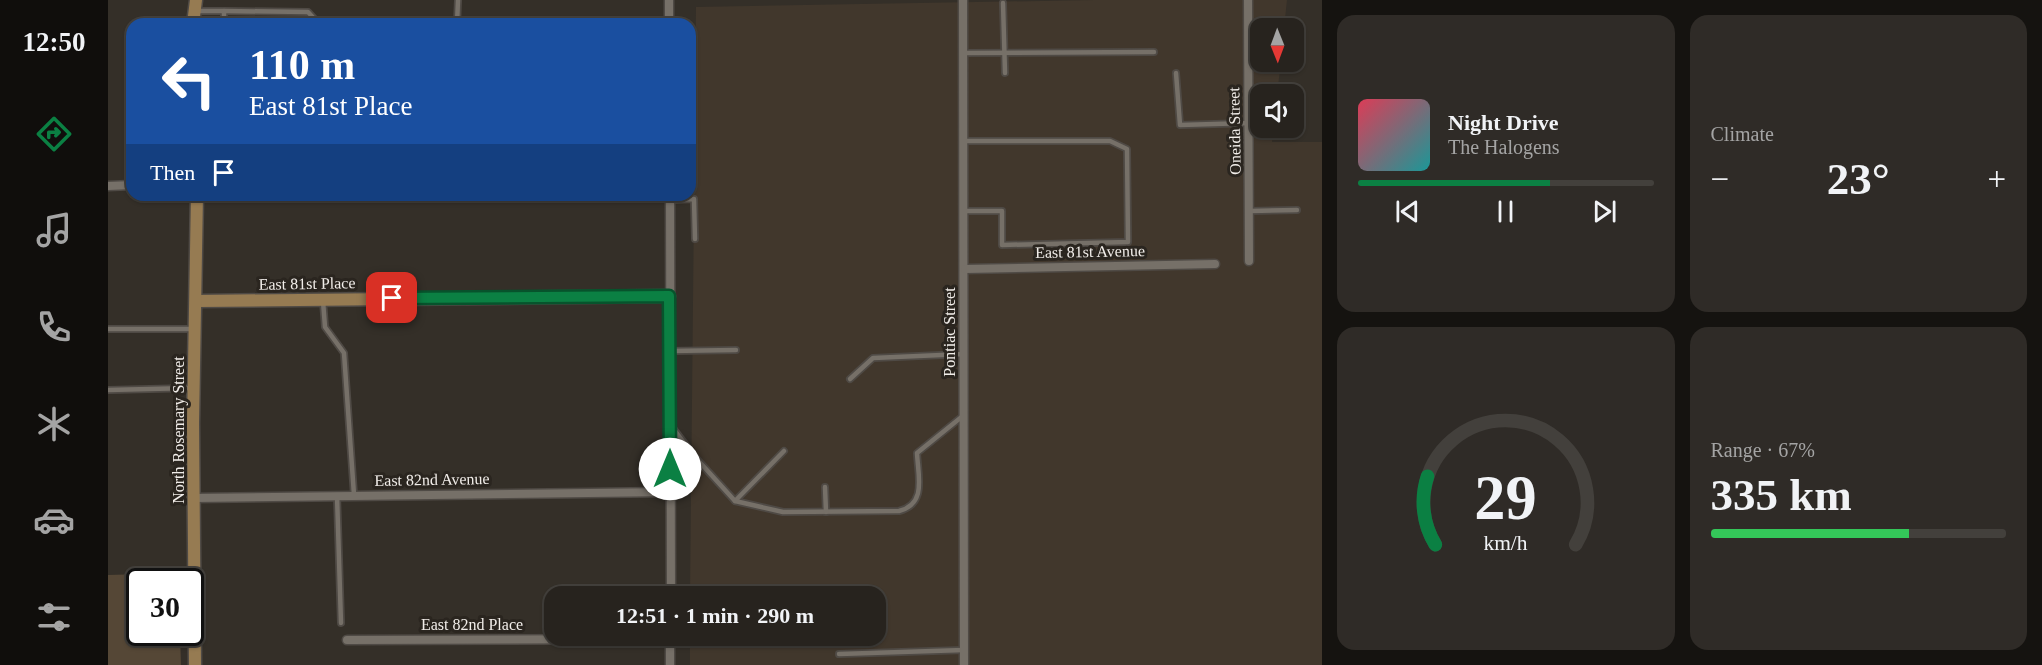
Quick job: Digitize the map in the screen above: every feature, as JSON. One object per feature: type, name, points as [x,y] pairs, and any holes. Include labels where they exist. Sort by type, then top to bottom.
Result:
[{"type":"main road","name":"North Rosemary Street","points":[[195,665],[194,388],[197,201]]},
{"type":"main road","name":"East 81st Place","points":[[197,301],[669,296]]},
{"type":"street","points":[[669,0],[669,18]]},
{"type":"street","name":"Pontiac Street","points":[[963,0],[964,665]]},
{"type":"street","name":"Oneida Street","points":[[1248,0],[1249,261]]},
{"type":"street","points":[[108,186],[126,185]]},
{"type":"street","points":[[670,201],[671,586]]},
{"type":"street","name":"East 81st Avenue","points":[[965,269],[1215,264]]},
{"type":"street","name":"East 82nd Avenue","points":[[194,498],[670,492]]},
{"type":"street","name":"East 82nd Place","points":[[347,640],[544,639]]},
{"type":"street","points":[[670,646],[670,665]]},
{"type":"lane","points":[[457,18],[458,0]]},
{"type":"lane","points":[[1003,3],[1005,74]]},
{"type":"lane","points":[[193,11],[308,12],[314,18]]},
{"type":"lane","points":[[224,11],[224,18]]},
{"type":"lane","points":[[963,53],[1154,52]]},
{"type":"lane","points":[[1176,73],[1180,125],[1249,123]]},
{"type":"lane","points":[[964,141],[1110,141],[1127,149],[1128,242],[1002,245],[1002,211],[965,211]]},
{"type":"lane","points":[[694,201],[695,239]]},
{"type":"lane","points":[[1250,211],[1298,210]]},
{"type":"lane","points":[[323,299],[325,327],[344,353],[354,495]]},
{"type":"lane","points":[[108,328],[195,329]]},
{"type":"lane","points":[[669,351],[736,350]]},
{"type":"lane","points":[[850,379],[873,358],[964,354]]},
{"type":"lane","points":[[108,390],[194,388]]},
{"type":"lane","points":[[670,424],[695,458],[735,501],[783,512],[899,511],[912,508],[918,500],[917,453],[964,415]]},
{"type":"lane","points":[[735,501],[783,451]]},
{"type":"lane","points":[[825,487],[826,512]]},
{"type":"lane","points":[[337,495],[341,623]]},
{"type":"lane","points":[[839,654],[964,650]]},
{"type":"shaded area","points":[[1095,0],[1287,0],[1285,18],[1250,18],[1250,72],[1280,72],[1278,84],[1250,84],[1250,138],[1272,138],[1272,142],[1322,142],[1322,665],[690,665],[690,646],[886,646],[886,586],[690,586],[694,201],[696,201],[696,7]]},
{"type":"shaded area","points":[[126,574],[126,646],[180,646],[181,665],[108,665],[108,575]]},
{"type":"route","points":[[392,298],[669,296],[670,469]]}]
